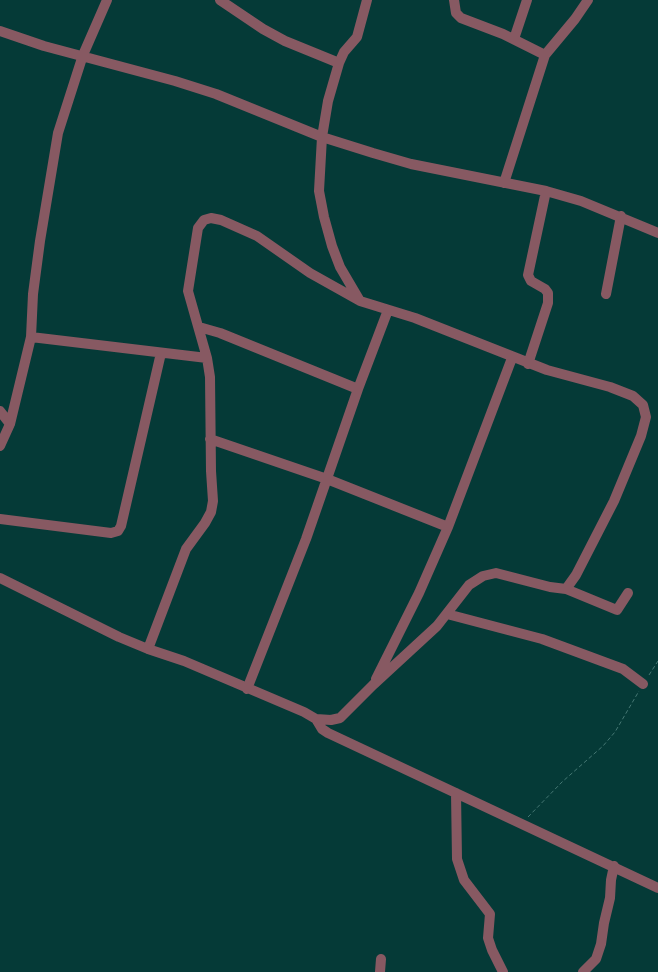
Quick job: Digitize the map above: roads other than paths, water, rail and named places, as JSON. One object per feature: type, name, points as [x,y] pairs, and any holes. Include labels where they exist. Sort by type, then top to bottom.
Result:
[{"type":"street","points":[[0,446],[10,424],[31,337],[40,241],[58,133],[83,56],[107,0]]},
{"type":"street","points":[[220,0],[263,29],[286,41],[339,63]]},
{"type":"street","points":[[360,301],[340,267],[324,217],[319,191],[322,137],[328,101],[339,63],[344,52],[357,37],[367,0]]},
{"type":"street","points":[[454,0],[456,13],[461,18],[514,39],[545,54]]},
{"type":"street","points":[[514,39],[527,0]]},
{"type":"street","points":[[504,183],[545,54],[575,20],[588,0]]},
{"type":"street","points":[[0,31],[44,46],[175,81],[216,94],[322,137],[411,164],[546,191],[581,201],[658,233]]},
{"type":"street","points":[[528,364],[548,303],[548,294],[545,289],[531,281],[528,275],[546,191]]},
{"type":"street","points":[[606,294],[621,216]]},
{"type":"street","points":[[148,649],[186,549],[211,512],[213,495],[210,439],[211,402],[207,358],[188,291],[190,273],[195,258],[198,228],[204,220],[211,218],[240,227],[257,236],[310,273],[360,301],[415,318],[528,364],[610,387],[633,396],[643,405],[646,417],[641,436],[614,501],[576,575],[566,589]]},
{"type":"street","points":[[247,689],[287,591],[358,389],[388,310]]},
{"type":"street","points":[[199,327],[358,389]]},
{"type":"street","points":[[31,337],[207,358]]},
{"type":"street","points":[[0,519],[111,533],[118,532],[121,526],[161,353]]},
{"type":"street","points":[[373,685],[419,593],[448,526],[512,358]]},
{"type":"street","points":[[0,411],[10,424]]},
{"type":"street","points":[[210,439],[327,479],[448,526]]},
{"type":"street","points":[[0,578],[73,615],[148,649],[191,664],[304,712],[316,719],[331,720],[340,718],[437,626],[469,585],[483,576],[496,573],[550,587],[566,589],[617,610],[628,594]]},
{"type":"street","points":[[447,614],[542,639],[623,669],[643,684]]},
{"type":"street","points":[[316,719],[322,729],[328,733],[658,888]]},
{"type":"street","points":[[456,793],[457,859],[464,880],[490,914],[488,938],[503,972]]},
{"type":"street","points":[[583,972],[596,959],[601,944],[614,866]]},
{"type":"street","points":[[380,972],[381,959]]}]
